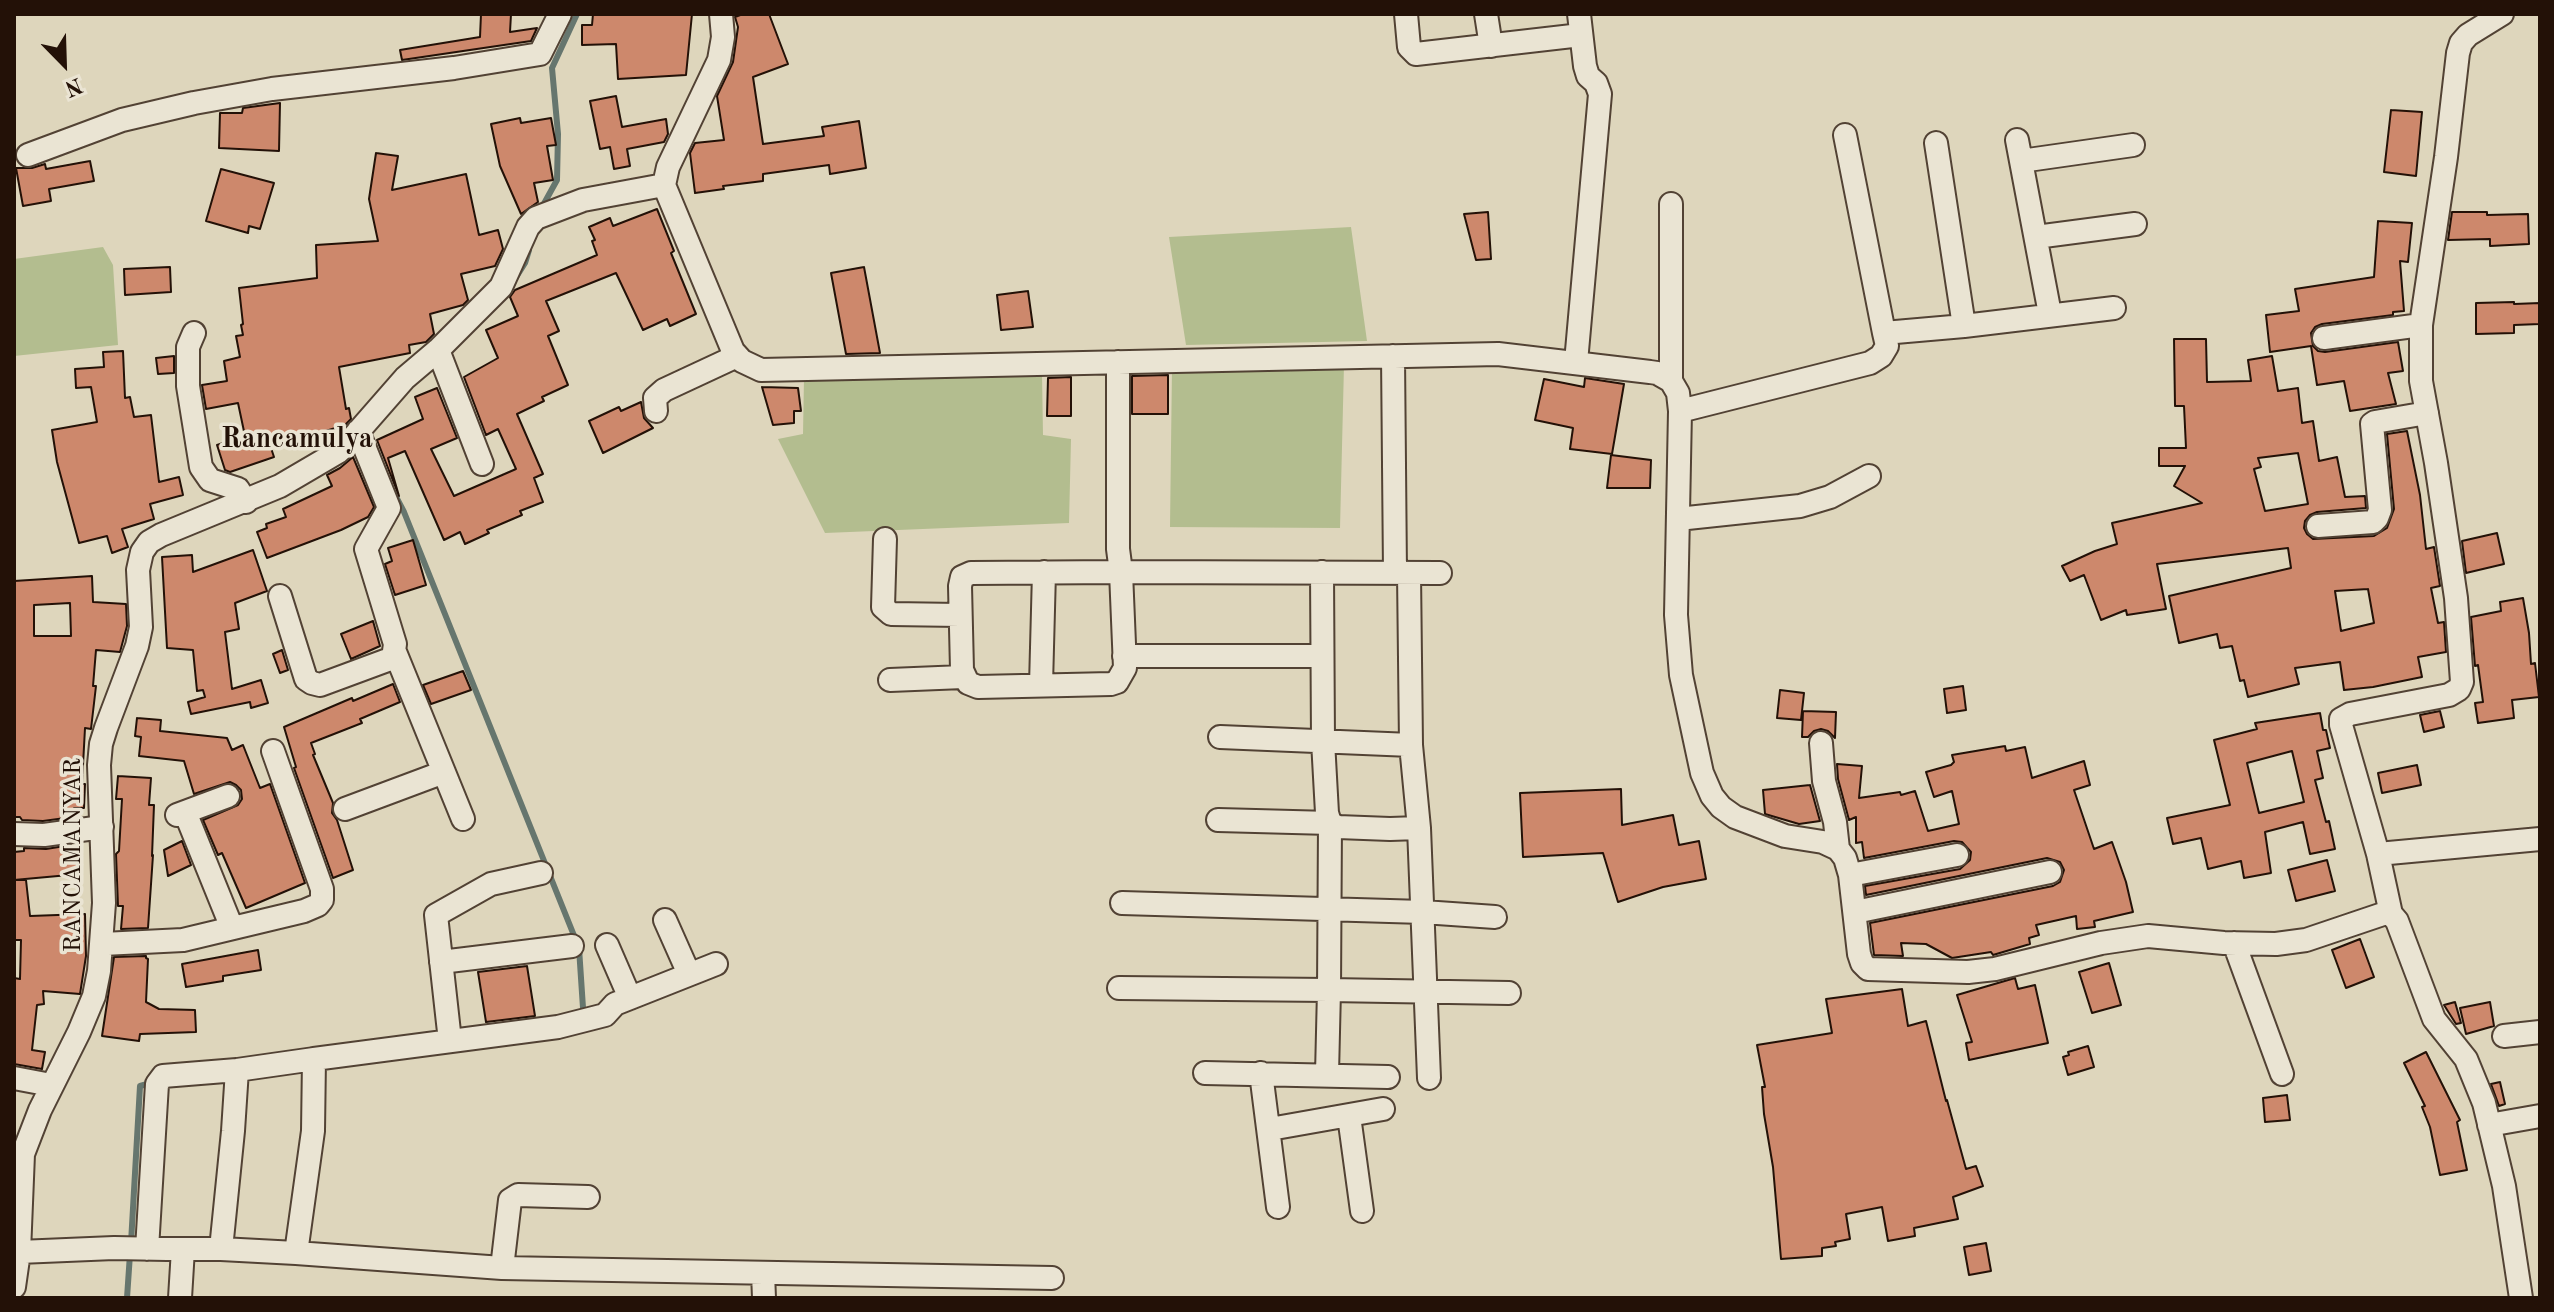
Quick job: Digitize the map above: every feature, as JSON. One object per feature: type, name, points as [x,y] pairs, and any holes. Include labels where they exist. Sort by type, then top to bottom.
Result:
[{"type":"street","points":[[28,155],[122,120],[194,103],[272,89],[454,68],[540,54],[560,14]]},
{"type":"street","points":[[721,14],[723,37],[719,60],[668,167],[664,185],[733,351],[742,361],[761,370],[1498,354],[1657,373],[1671,381],[1678,393],[1680,411],[1676,615],[1681,675],[1702,773],[1712,796],[1735,817],[1785,836],[1823,842],[1838,849],[1845,858],[1850,875],[1859,954],[1862,963],[1873,971],[1968,972],[1995,969],[2101,943],[2148,936],[2276,944],[2306,940],[2391,914]]},
{"type":"street","points":[[1406,14],[1409,47],[1416,54],[1491,46],[1580,25],[1588,76],[1596,83],[1600,94],[1576,362]]},
{"type":"street","points":[[1486,14],[1491,46]]},
{"type":"street","points":[[2502,14],[2468,35],[2458,53],[2421,325],[2421,381],[2456,598],[2462,682],[2459,689],[2449,695],[2350,714],[2341,719],[2391,914],[2397,921],[2434,1019],[2466,1059],[2484,1103],[2504,1186],[2521,1298]]},
{"type":"street","points":[[1680,411],[1870,363],[1881,356],[1887,346],[1845,135]]},
{"type":"street","points":[[1936,143],[1964,326]]},
{"type":"street","points":[[2050,314],[2019,150],[2133,145]]},
{"type":"street","name":"RANCAMANYAR","points":[[14,1287],[19,1252],[23,1154],[51,1085],[94,996],[103,944],[101,744],[137,646],[141,627],[138,570],[142,552],[149,542],[161,535],[246,502],[331,458],[405,378],[501,287],[528,227],[536,218],[583,200],[664,185]]},
{"type":"street","points":[[1671,204],[1671,381]]},
{"type":"street","points":[[2036,237],[2135,224]]},
{"type":"street","points":[[1884,333],[2114,308]]},
{"type":"street","points":[[2324,338],[2421,325]]},
{"type":"street","points":[[194,333],[188,347],[188,386],[201,467],[210,480],[238,489],[246,502]]},
{"type":"street","points":[[438,350],[482,464]]},
{"type":"street","points":[[656,411],[655,398],[664,390],[737,356]]},
{"type":"street","points":[[1393,356],[1411,745],[1419,828],[1429,1078]]},
{"type":"street","points":[[1118,362],[1118,549],[1121,572],[1124,656],[1122,676],[1111,684],[978,687],[968,683],[963,677],[960,615],[962,577],[971,573],[1044,572],[1121,572],[1322,572],[1440,573]]},
{"type":"street","points":[[2318,526],[2373,522],[2377,518],[2380,510],[2372,424],[2427,413]]},
{"type":"street","points":[[358,431],[389,508],[366,549],[395,652],[463,819]]},
{"type":"street","points":[[1678,519],[1800,506],[1830,497],[1869,476]]},
{"type":"street","points":[[885,539],[883,607],[891,614],[960,615]]},
{"type":"street","points":[[1041,685],[1044,572]]},
{"type":"street","points":[[1322,572],[1323,741],[1330,823],[1327,1074]]},
{"type":"street","points":[[280,596],[306,679],[312,683],[320,685],[393,658],[395,652]]},
{"type":"street","points":[[1124,656],[1322,656]]},
{"type":"street","points":[[890,680],[963,677]]},
{"type":"street","points":[[1220,737],[1411,745]]},
{"type":"street","points":[[1821,743],[1824,781],[1835,822],[1838,849]]},
{"type":"street","points":[[103,944],[183,940],[318,905],[322,900],[322,889],[273,751]]},
{"type":"street","points":[[345,809],[444,772]]},
{"type":"street","points":[[228,796],[181,813],[232,928]]},
{"type":"street","points":[[1218,820],[1419,828]]},
{"type":"street","points":[[14,834],[44,835],[102,827]]},
{"type":"street","points":[[2378,854],[2540,839]]},
{"type":"street","points":[[1850,875],[1957,855]]},
{"type":"street","points":[[1855,912],[2050,872]]},
{"type":"street","points":[[450,1041],[436,915],[491,884],[541,873]]},
{"type":"street","points":[[1122,903],[1495,917]]},
{"type":"street","points":[[665,920],[689,974]]},
{"type":"street","points":[[2234,943],[2282,1074]]},
{"type":"street","points":[[607,945],[630,998]]},
{"type":"street","points":[[441,962],[572,946]]},
{"type":"street","points":[[131,1248],[159,1080],[165,1074],[237,1070],[558,1027],[605,1015],[615,1004],[716,964]]},
{"type":"street","points":[[1119,988],[1509,993]]},
{"type":"street","points":[[2504,1036],[2540,1032]]},
{"type":"street","points":[[296,1253],[313,1131],[314,1059]]},
{"type":"street","points":[[221,1249],[237,1070]]},
{"type":"street","points":[[1205,1073],[1388,1077]]},
{"type":"street","points":[[1261,1073],[1278,1207]]},
{"type":"street","points":[[14,1078],[51,1085]]},
{"type":"street","points":[[1270,1129],[1383,1109]]},
{"type":"street","points":[[1349,1116],[1362,1211]]},
{"type":"street","points":[[2489,1125],[2540,1116]]},
{"type":"street","points":[[502,1268],[510,1200],[518,1195],[588,1197]]},
{"type":"street","points":[[180,1298],[183,1249]]},
{"type":"street","points":[[19,1252],[221,1249],[502,1268],[1052,1278]]},
{"type":"street","points":[[763,1273],[764,1298]]},
{"type":"green space","points":[[1351,227],[1367,341],[1186,345],[1169,237]]},
{"type":"green space","points":[[103,247],[113,265],[118,345],[14,356],[14,259]]},
{"type":"green space","points":[[1344,365],[1340,528],[1170,527],[1172,367]]},
{"type":"green space","points":[[1042,374],[1043,435],[1071,439],[1069,523],[825,533],[778,439],[803,434],[804,378]]},
{"type":"building","points":[[481,14],[511,14],[510,32],[537,28],[531,41],[402,60],[400,50],[480,37]]},
{"type":"building","points":[[593,14],[692,14],[686,75],[618,79],[616,44],[582,45],[582,25],[592,25]]},
{"type":"building","points":[[769,14],[788,64],[753,77],[763,144],[824,136],[822,127],[859,121],[866,168],[830,174],[829,165],[763,174],[763,181],[695,193],[690,153],[695,143],[724,140],[717,96],[733,62],[738,27],[735,17]]},
{"type":"building","points":[[616,96],[622,127],[666,119],[668,134],[664,142],[627,149],[630,166],[614,169],[610,147],[600,149],[590,101]]},
{"type":"building","points":[[280,103],[279,151],[219,148],[220,113],[242,113],[243,108]]},
{"type":"building","points":[[2391,110],[2422,112],[2416,176],[2384,172]]},
{"type":"building","points":[[520,118],[521,123],[551,118],[556,145],[547,146],[553,180],[534,183],[538,202],[521,214],[500,166],[491,124]]},
{"type":"building","points":[[376,153],[398,156],[392,190],[466,174],[479,235],[498,230],[503,249],[495,266],[461,274],[468,300],[463,305],[430,314],[434,334],[426,342],[409,345],[410,353],[339,367],[346,409],[349,408],[351,419],[345,425],[271,448],[274,457],[230,472],[225,470],[217,445],[245,436],[238,403],[206,409],[202,385],[227,381],[224,361],[240,357],[236,336],[243,335],[239,288],[317,278],[316,245],[378,241],[369,199]]},
{"type":"building","points":[[90,161],[94,181],[49,189],[51,201],[23,206],[16,168],[45,164],[46,169]]},
{"type":"building","points":[[221,169],[274,183],[260,229],[249,226],[248,233],[206,221]]},
{"type":"building","points":[[657,209],[696,314],[670,326],[667,319],[643,330],[616,273],[546,301],[559,331],[548,336],[568,385],[542,397],[544,401],[517,414],[543,474],[534,478],[543,502],[520,511],[522,515],[487,530],[489,533],[465,544],[460,532],[444,540],[405,451],[388,458],[399,496],[377,440],[423,419],[415,397],[437,388],[457,438],[431,449],[454,496],[516,469],[498,429],[486,435],[464,377],[498,358],[486,330],[518,316],[510,297],[515,290],[597,255],[589,227],[610,218],[613,226]]},
{"type":"building","points":[[1488,212],[1491,259],[1476,260],[1464,214]]},
{"type":"building","points":[[2452,212],[2528,214],[2529,244],[2490,246],[2490,239],[2448,240]]},
{"type":"building","points":[[2378,221],[2412,223],[2408,262],[2400,261],[2404,311],[2322,324],[2311,333],[2313,346],[2325,352],[2398,342],[2403,371],[2388,373],[2396,404],[2350,411],[2344,381],[2317,385],[2311,346],[2270,352],[2266,315],[2299,311],[2295,289],[2374,277]]},
{"type":"building","points":[[170,267],[171,292],[125,295],[124,269]]},
{"type":"building","points":[[864,267],[880,353],[846,354],[831,273]]},
{"type":"building","points":[[1028,291],[1033,327],[1001,330],[997,295]]},
{"type":"building","points":[[2476,303],[2540,303],[2540,324],[2514,325],[2514,333],[2476,334]]},
{"type":"building","points":[[2174,339],[2206,339],[2207,382],[2251,381],[2248,360],[2272,356],[2278,391],[2298,388],[2302,423],[2313,421],[2319,461],[2337,457],[2345,497],[2365,496],[2366,508],[2310,515],[2304,528],[2313,539],[2374,536],[2387,528],[2394,509],[2387,434],[2407,431],[2420,495],[2426,549],[2434,547],[2440,586],[2431,588],[2438,623],[2444,622],[2446,652],[2418,657],[2422,677],[2344,690],[2340,662],[2295,668],[2299,684],[2248,697],[2244,680],[2240,681],[2232,646],[2220,648],[2217,634],[2179,643],[2169,596],[2291,568],[2288,548],[2157,564],[2166,609],[2127,615],[2126,610],[2101,620],[2084,575],[2070,581],[2062,566],[2117,544],[2112,523],[2202,503],[2174,486],[2185,466],[2159,466],[2159,448],[2186,448],[2184,406],[2175,406]],"holes":[[[2298,453],[2308,504],[2265,511],[2254,469],[2261,467],[2258,458]],[[2368,589],[2374,623],[2341,631],[2335,591]]]},
{"type":"building","points":[[123,351],[125,398],[130,397],[134,417],[151,415],[159,482],[179,477],[183,495],[150,504],[154,519],[122,529],[128,547],[112,553],[107,536],[79,543],[57,462],[52,430],[97,422],[91,387],[76,388],[75,369],[104,367],[103,352]]},
{"type":"building","points":[[174,356],[174,373],[158,374],[156,358]]},
{"type":"building","points":[[1168,375],[1168,414],[1132,414],[1132,376]]},
{"type":"building","points":[[1071,377],[1071,416],[1047,416],[1048,378]]},
{"type":"building","points":[[1585,378],[1624,384],[1612,454],[1570,449],[1573,428],[1535,420],[1544,379],[1584,387]]},
{"type":"building","points":[[762,387],[798,388],[801,411],[794,411],[794,423],[773,425]]},
{"type":"building","points":[[641,402],[644,418],[653,428],[603,453],[589,421],[619,407],[621,411]]},
{"type":"building","points":[[1611,455],[1651,460],[1650,488],[1607,488]]},
{"type":"building","points":[[353,457],[374,507],[368,517],[267,558],[257,532],[267,528],[266,524],[286,517],[283,509],[332,486],[327,475]]},
{"type":"building","points":[[2497,533],[2504,564],[2466,573],[2462,541]]},
{"type":"building","points":[[413,540],[426,585],[395,595],[385,564],[392,561],[388,548]]},
{"type":"building","points":[[253,550],[267,591],[235,603],[239,629],[225,632],[232,689],[261,680],[268,703],[251,708],[250,702],[191,714],[188,702],[205,697],[203,690],[197,691],[193,650],[167,648],[162,557],[192,555],[193,572]]},
{"type":"building","points":[[92,576],[93,602],[126,604],[127,626],[120,652],[96,650],[91,729],[85,728],[84,808],[74,808],[73,817],[43,821],[14,817],[14,581]],"holes":[[[70,603],[71,636],[34,636],[34,605]]]},
{"type":"building","points":[[2523,598],[2531,664],[2535,663],[2539,697],[2512,700],[2514,718],[2478,723],[2475,703],[2483,702],[2478,665],[2475,666],[2471,617],[2501,611],[2500,602]]},
{"type":"building","points":[[373,621],[380,646],[351,659],[341,634]]},
{"type":"building","points":[[282,650],[288,670],[280,673],[273,654]]},
{"type":"building","points":[[463,671],[471,690],[431,704],[423,685]]},
{"type":"building","points":[[393,684],[400,702],[360,719],[362,723],[311,743],[353,870],[333,878],[294,768],[284,727]]},
{"type":"building","points":[[1963,686],[1966,710],[1947,713],[1944,689]]},
{"type":"building","points":[[1780,690],[1804,693],[1801,720],[1777,718]]},
{"type":"building","points":[[1803,711],[1836,712],[1835,738],[1821,729],[1802,737]]},
{"type":"building","points":[[2440,711],[2444,727],[2424,732],[2420,715]]},
{"type":"building","points":[[2320,713],[2330,748],[2317,751],[2323,778],[2315,780],[2335,849],[2310,854],[2303,822],[2265,832],[2271,873],[2244,878],[2241,861],[2208,869],[2201,838],[2173,844],[2167,818],[2230,805],[2214,740],[2257,729],[2255,723]],"holes":[[[2292,751],[2304,802],[2259,813],[2247,763]]]},
{"type":"building","points":[[137,718],[161,720],[160,731],[227,738],[232,750],[243,745],[260,788],[270,784],[305,883],[246,908],[222,853],[218,855],[203,820],[238,805],[242,799],[241,790],[230,782],[194,794],[184,761],[139,756],[141,737],[135,736]]},
{"type":"building","points":[[2005,746],[2006,751],[2025,747],[2032,778],[2084,761],[2090,785],[2074,790],[2094,849],[2112,842],[2133,912],[2094,921],[2095,927],[2077,929],[2076,916],[2036,925],[2039,935],[2029,938],[2030,944],[1993,955],[1991,952],[1952,958],[1926,944],[1901,943],[1903,956],[1874,955],[1870,923],[2053,886],[2060,882],[2064,870],[2060,862],[2047,858],[1866,895],[1865,886],[1960,869],[1970,860],[1971,852],[1962,842],[1954,841],[1864,858],[1862,842],[1856,843],[1856,817],[1849,820],[1837,764],[1862,766],[1859,798],[1915,791],[1928,831],[1959,824],[1952,791],[1934,797],[1926,772],[1951,765],[1954,762],[1952,755]]},
{"type":"building","points":[[2417,765],[2421,785],[2382,793],[2378,773]]},
{"type":"building","points":[[118,776],[151,778],[149,805],[154,805],[153,855],[148,928],[121,929],[123,906],[118,906],[116,854],[119,851],[122,799],[116,799]]},
{"type":"building","points":[[1810,785],[1820,821],[1799,824],[1765,814],[1763,790]]},
{"type":"building","points":[[1621,789],[1622,825],[1673,815],[1679,845],[1699,841],[1706,879],[1663,887],[1618,902],[1603,853],[1523,857],[1520,793]]},
{"type":"building","points":[[182,841],[191,865],[168,876],[164,850]]},
{"type":"building","points":[[71,845],[70,854],[81,854],[80,874],[14,880],[14,852],[24,851],[24,848]]},
{"type":"building","points":[[2327,860],[2335,891],[2296,901],[2288,870]]},
{"type":"building","points":[[14,880],[26,880],[30,916],[85,914],[86,956],[80,994],[43,991],[44,1004],[37,1005],[32,1050],[45,1052],[42,1069],[14,1064],[14,978],[20,979],[21,940],[14,940]]},
{"type":"building","points":[[2360,939],[2374,977],[2346,988],[2332,950]]},
{"type":"building","points":[[258,950],[261,970],[223,976],[223,981],[186,987],[182,964]]},
{"type":"building","points":[[146,956],[146,1002],[159,1009],[195,1010],[196,1032],[140,1034],[139,1041],[102,1036],[114,957]]},
{"type":"building","points":[[2109,963],[2121,1005],[2092,1013],[2079,972]]},
{"type":"building","points":[[527,966],[535,1016],[486,1022],[478,972]]},
{"type":"building","points":[[2015,978],[2018,989],[2035,985],[2048,1043],[1969,1060],[1966,1043],[1972,1042],[1957,995]]},
{"type":"building","points":[[1902,989],[1908,1026],[1926,1021],[1966,1169],[1976,1166],[1983,1186],[1953,1197],[1958,1219],[1914,1228],[1915,1236],[1888,1241],[1882,1207],[1846,1214],[1850,1239],[1822,1248],[1822,1256],[1781,1259],[1773,1167],[1764,1114],[1762,1087],[1765,1087],[1757,1045],[1832,1033],[1826,999]]},
{"type":"building","points":[[2455,1002],[2461,1023],[2456,1024],[2444,1005]]},
{"type":"building","points":[[2490,1002],[2494,1026],[2466,1034],[2460,1008]]},
{"type":"building","points":[[2088,1046],[2094,1067],[2068,1075],[2063,1057],[2069,1055],[2068,1052]]},
{"type":"building","points":[[2426,1052],[2460,1120],[2457,1122],[2467,1170],[2440,1175],[2430,1127],[2422,1107],[2425,1106],[2404,1063]]},
{"type":"building","points":[[2500,1082],[2505,1104],[2499,1106],[2491,1084]]},
{"type":"building","points":[[2287,1095],[2290,1120],[2265,1122],[2263,1098]]},
{"type":"building","points":[[1986,1243],[1991,1271],[1969,1275],[1964,1247]]},
{"type":"waterway","points":[[541,209],[557,180],[558,134],[552,68],[577,14]]},
{"type":"waterway","points":[[515,279],[529,250]]},
{"type":"waterway","points":[[394,493],[579,948],[583,1008],[587,1016]]},
{"type":"waterway","points":[[131,1243],[140,1086],[151,1083]]},
{"type":"waterway","points":[[127,1298],[130,1254]]},
{"type":"district","name":"Rancamulya","points":[[297,440]]}]
